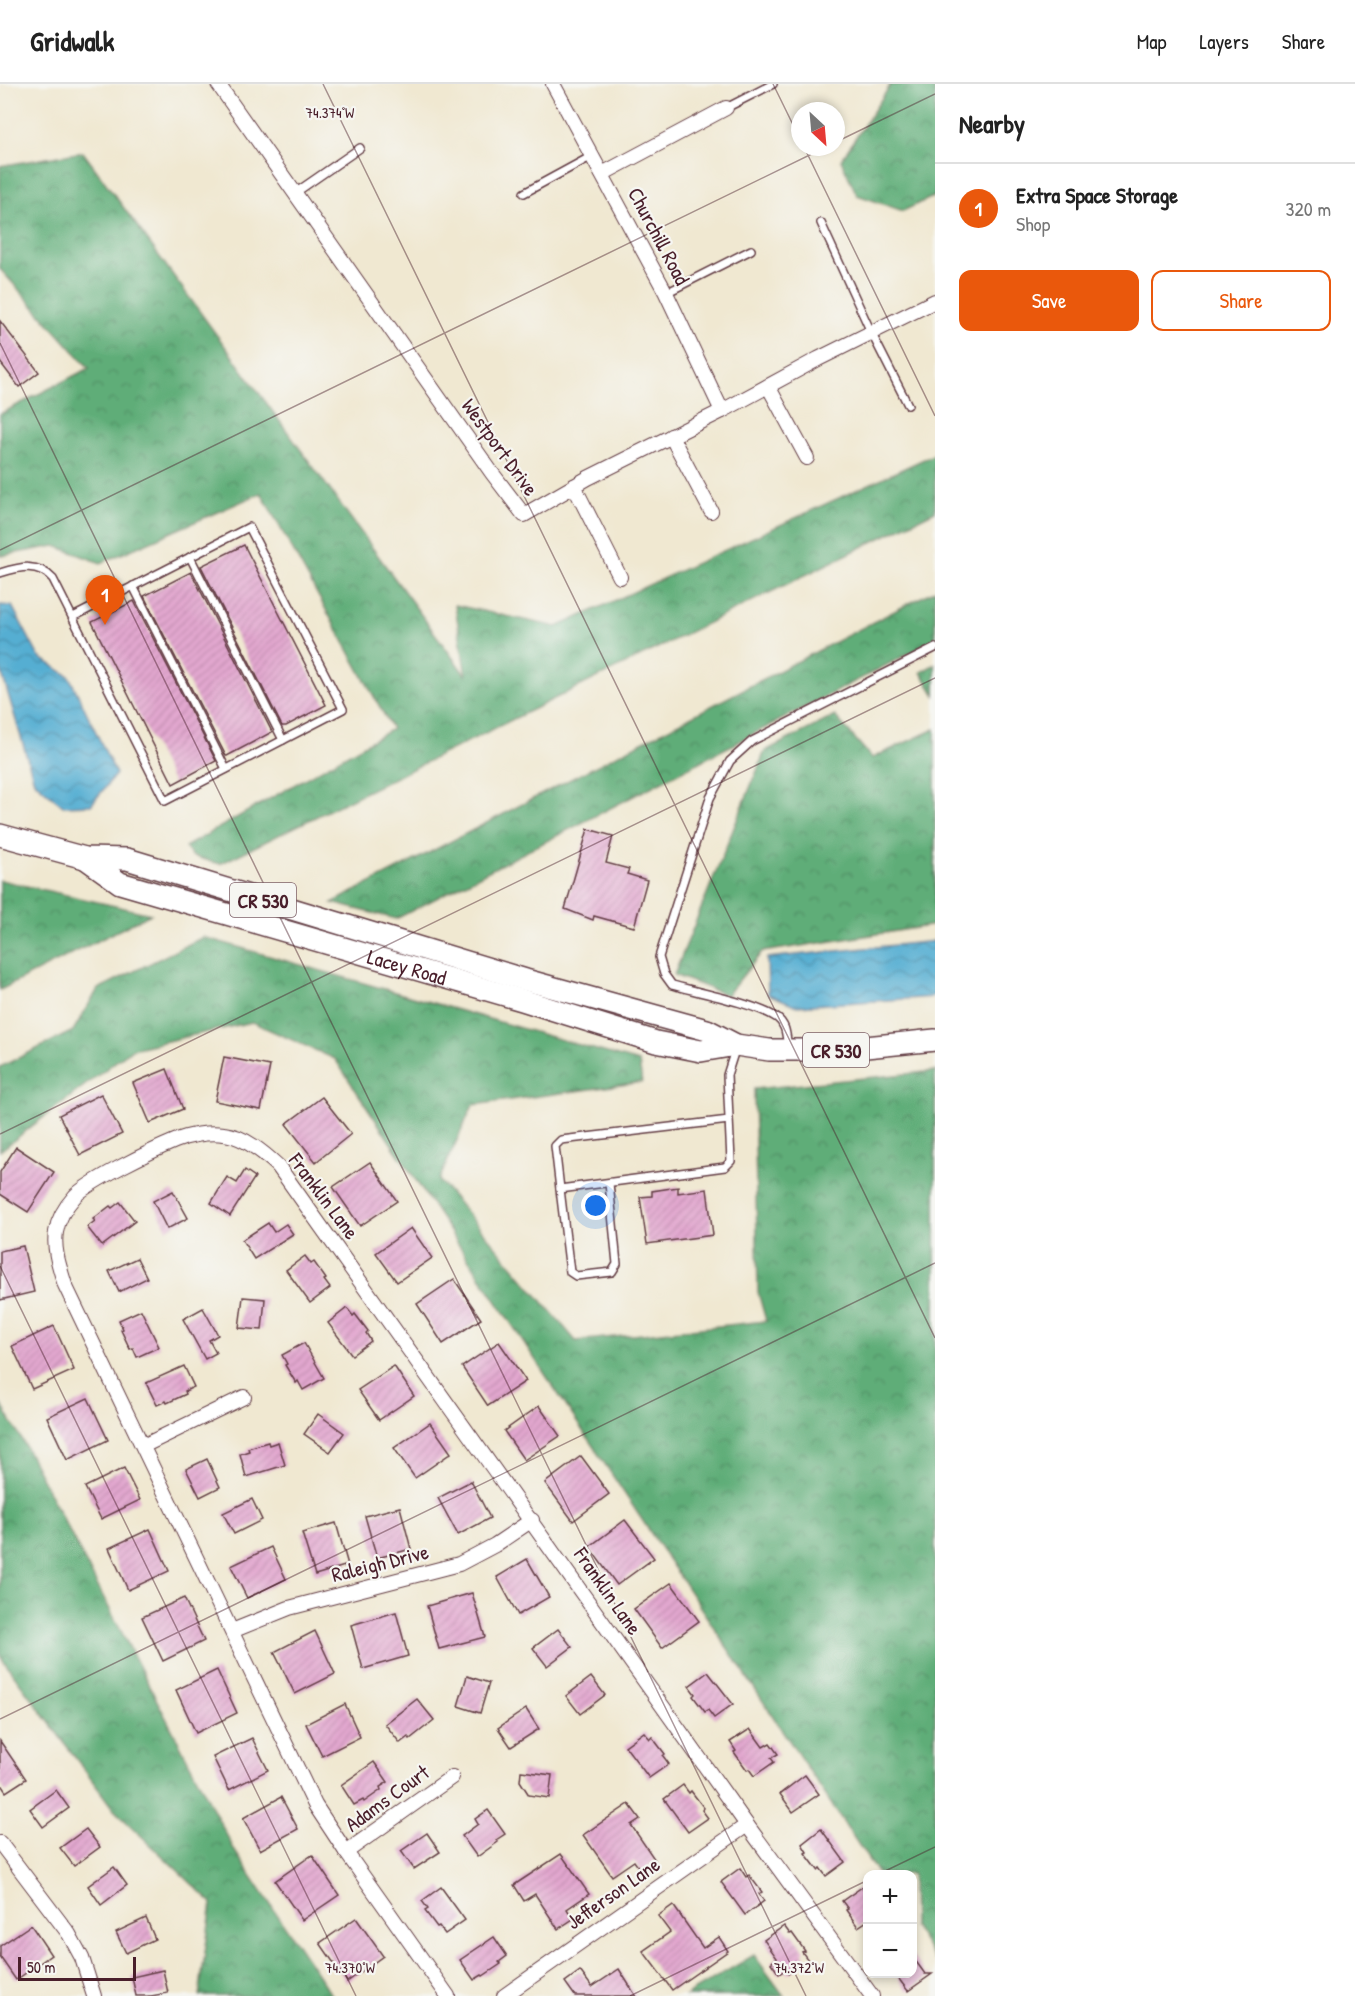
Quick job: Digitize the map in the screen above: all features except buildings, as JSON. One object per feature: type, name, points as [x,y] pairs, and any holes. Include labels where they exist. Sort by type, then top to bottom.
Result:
[{"type":"main road","name":"Lacey Road","points":[[0,835],[85,858],[127,859],[439,953],[524,990],[656,1042],[701,1051],[736,1045],[769,1050],[836,1050],[935,1040]]},
{"type":"main road","name":"Lacey Road","points":[[85,858],[120,883],[433,974],[524,990]]},
{"type":"main road","points":[[433,974],[439,953]]},
{"type":"street","points":[[221,88],[237,84]]},
{"type":"street","name":"Churchill Road","points":[[553,84],[666,293],[722,411]]},
{"type":"street","name":"Westport Drive","points":[[221,88],[524,515],[574,486],[935,301]]},
{"type":"street","points":[[602,174],[726,108]]},
{"type":"street","points":[[768,386],[807,458]]},
{"type":"street","points":[[671,436],[711,511]]},
{"type":"street","points":[[574,486],[620,577]]},
{"type":"street","name":"Franklin Lane","points":[[448,1996],[315,1805],[65,1286],[56,1256],[56,1232],[64,1209],[76,1195],[103,1178],[176,1141],[204,1134],[226,1134],[260,1148],[278,1166],[747,1825],[872,1996]]},
{"type":"street","points":[[143,1446],[244,1397]]},
{"type":"street","name":"Raleigh Drive","points":[[232,1631],[289,1608],[459,1564],[495,1545],[532,1520]]},
{"type":"street","name":"Adams Court","points":[[346,1852],[452,1777]]},
{"type":"street","name":"Jefferson Lane","points":[[504,1996],[747,1825]]},
{"type":"street","points":[[0,1843],[69,1934],[82,1958],[94,1996]]},
{"type":"lane","points":[[726,108],[773,84]]},
{"type":"lane","points":[[294,193],[360,148]]},
{"type":"lane","points":[[524,193],[592,156]]},
{"type":"lane","points":[[821,223],[871,332],[908,405]]},
{"type":"lane","points":[[666,293],[751,250]]},
{"type":"lane","points":[[0,573],[20,567],[35,567],[47,572],[53,579],[165,801],[343,709],[249,527],[73,617]]},
{"type":"lane","points":[[190,557],[283,740]]},
{"type":"lane","points":[[133,586],[226,769]]},
{"type":"lane","points":[[788,1050],[785,1028],[777,1018],[755,1008],[672,985],[663,974],[659,957],[710,798],[730,761],[752,741],[935,648]]},
{"type":"lane","points":[[560,1190],[725,1167],[730,1161],[727,1075],[736,1045]]},
{"type":"lane","points":[[609,1183],[617,1264],[612,1272],[576,1276],[570,1272],[555,1146],[561,1140],[729,1120]]},
{"type":"green space","points":[[889,84],[935,84],[935,196],[903,211],[857,195],[841,160],[890,86]]},
{"type":"green space","points":[[83,152],[466,676],[455,605],[557,627],[935,454],[935,511],[220,864],[192,856],[185,847],[392,729],[261,493],[101,563],[55,546],[0,556],[0,414],[89,368],[0,269],[0,166]]},
{"type":"green space","points":[[935,590],[935,640],[396,919],[332,903]]},
{"type":"green space","points":[[935,664],[935,695],[921,672]]},
{"type":"green space","points":[[835,716],[872,758],[935,729],[935,925],[762,952],[727,995],[674,975],[765,751]]},
{"type":"green space","points":[[0,880],[151,914],[0,990]]},
{"type":"green space","points":[[203,937],[639,1062],[642,1082],[473,1105],[439,1180],[576,1341],[766,1321],[758,1292],[754,1089],[935,1071],[935,1960],[917,1932],[917,1870],[875,1870],[335,1059],[252,1022],[132,1049],[0,1151],[0,1067],[73,1031],[98,989]]},
{"type":"green space","points":[[0,1402],[22,1440],[236,1853],[332,1996],[199,1996],[212,1903],[114,1810],[0,1656]]},
{"type":"green space","points":[[754,1955],[784,1996],[686,1996],[691,1992]]},
{"type":"water","points":[[0,605],[12,606],[39,657],[69,676],[116,774],[91,805],[63,806],[34,781],[0,667]]},
{"type":"water","points":[[935,941],[935,997],[797,1006],[768,994],[767,958]]},
{"type":"place","name":"Extra Space Storage","points":[[105,625]]}]
